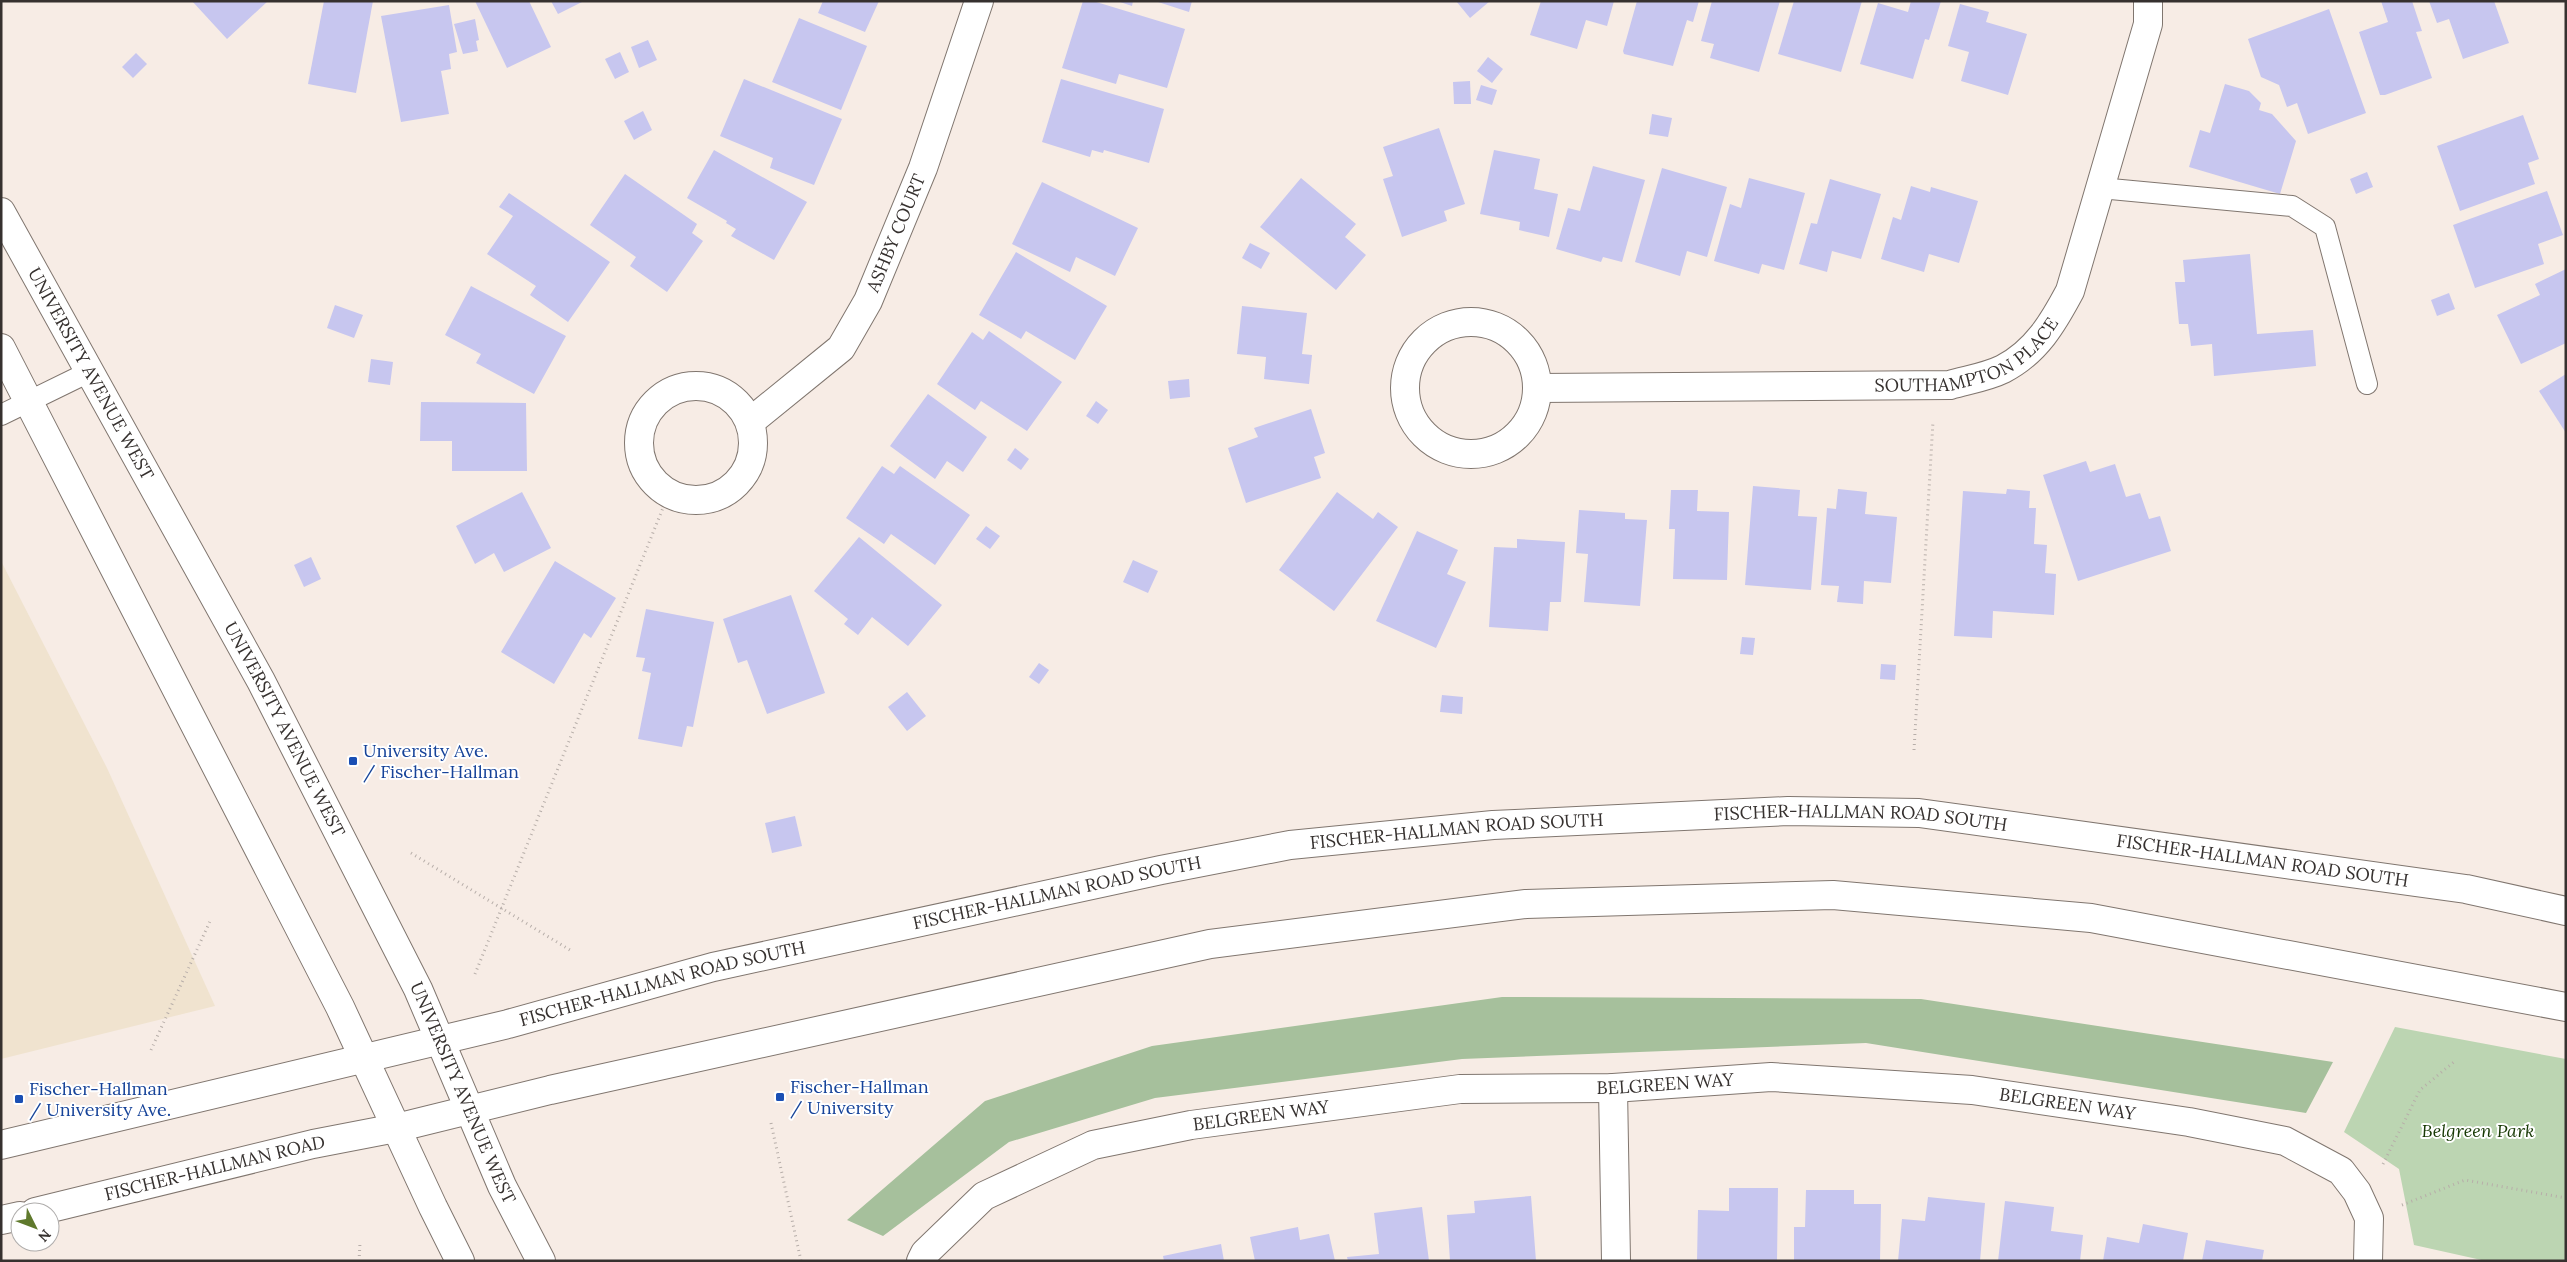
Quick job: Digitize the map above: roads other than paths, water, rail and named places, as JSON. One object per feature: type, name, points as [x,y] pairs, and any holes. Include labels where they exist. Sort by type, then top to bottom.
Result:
[{"type":"main road","name":"ASHBY COURT","points":[[750,422],[841,348],[868,301],[923,168],[979,1]]},
{"type":"main road","name":"SOUTHAMPTON PLACE","points":[[1538,388],[1950,385],[2002,370],[2030,351],[2052,327],[2070,291],[2148,24],[2148,1]]},
{"type":"main road","name":"UNIVERSITY AVENUE WEST","points":[[1,212],[91,371],[261,681],[418,989],[502,1186],[541,1261]]},
{"type":"main road","points":[[1469,320],[1493,324],[1518,340],[1532,359],[1538,388],[1537,400],[1528,422],[1511,442],[1495,450],[1473,455],[1450,451],[1433,444],[1417,427],[1404,397],[1406,369],[1421,343],[1442,327],[1469,320]]},
{"type":"main road","points":[[1,348],[365,1059],[460,1261]]},
{"type":"main road","points":[[705,385],[724,392],[740,405],[750,422],[754,451],[741,479],[722,495],[703,500],[688,500],[669,493],[655,484],[644,467],[638,440],[648,410],[659,399],[677,389],[705,385]]},
{"type":"main road","name":"FISCHER-HALLMAN ROAD SOUTH","points":[[365,1059],[713,967],[1161,870],[1290,845],[1493,825],[1788,811],[1919,813],[2466,889],[2566,911]]},
{"type":"main road","points":[[396,1128],[470,1109],[1210,944],[1526,904],[1833,895],[2091,918],[2566,1007]]},
{"type":"main road","points":[[1,1145],[365,1059]]},
{"type":"main road","name":"BELGREEN WAY","points":[[921,1261],[925,1253],[984,1196],[1093,1145],[1190,1125],[1460,1089],[1613,1088],[1771,1077],[1972,1090],[2189,1122],[2285,1140],[2341,1172],[2357,1192],[2369,1218],[2368,1261]]},
{"type":"main road","points":[[1613,1088],[1616,1261]]},
{"type":"main road","name":"FISCHER-HALLMAN ROAD","points":[[60,1206],[313,1144],[396,1128]]},
{"type":"lane","points":[[2100,188],[2292,206],[2325,227],[2367,384]]},
{"type":"lane","points":[[1,415],[91,371]]},
{"type":"place","name":"University Ave. / Fischer-Hallman","points":[[353,761]]},
{"type":"place","name":"Fischer-Hallman / University","points":[[780,1097]]},
{"type":"place","name":"Fischer-Hallman / University Ave.","points":[[19,1099]]},
{"type":"park label","name":"Belgreen Park","points":[[2478,1131]]}]
